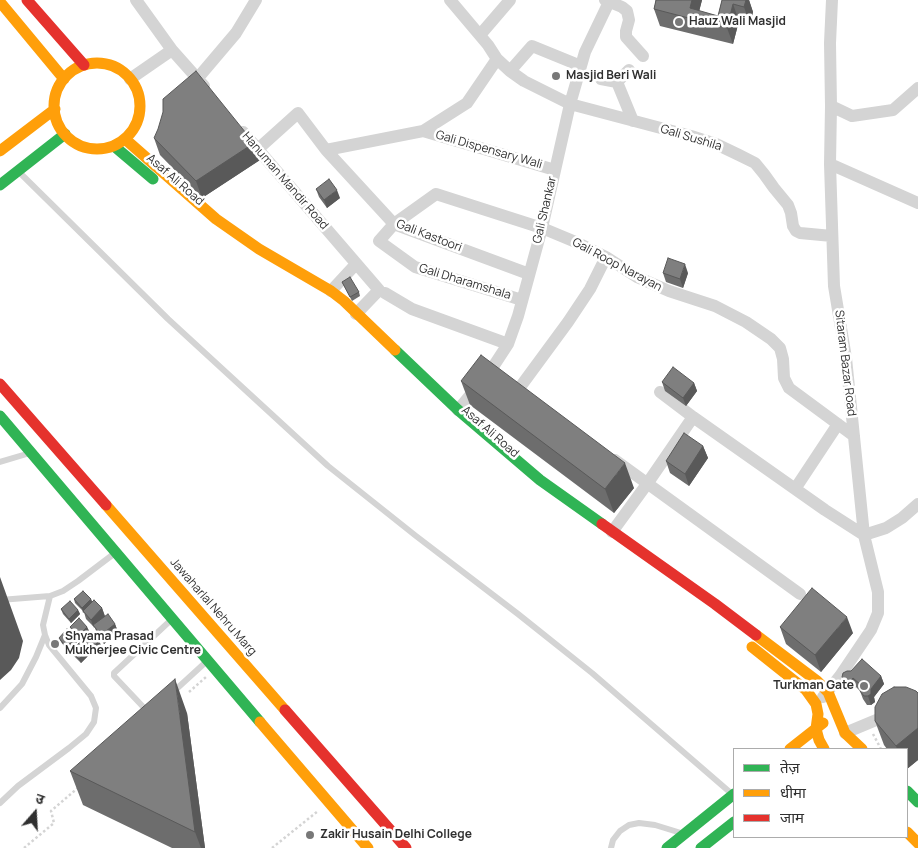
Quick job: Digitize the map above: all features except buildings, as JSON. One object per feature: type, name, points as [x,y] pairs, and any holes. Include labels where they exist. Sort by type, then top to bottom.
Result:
[{"type":"main road","points":[[27,0],[84,65]]},
{"type":"main road","points":[[0,2],[64,79]]},
{"type":"main road","points":[[97,63],[110,65],[121,70],[137,90],[140,103],[139,116],[134,129],[125,139],[114,146],[88,148],[75,143],[65,134],[59,124],[55,109],[58,89],[64,79],[84,65],[97,63]]},
{"type":"main road","points":[[0,151],[55,109]]},
{"type":"main road","points":[[0,185],[65,134]]},
{"type":"main road","name":"Asaf Ali Road","points":[[125,139],[216,219],[259,249],[331,291],[344,301],[458,410],[540,480],[715,604],[816,681],[828,692],[837,712],[834,743]]},
{"type":"main road","name":"Asaf Ali Road","points":[[114,146],[158,183]]},
{"type":"main road","name":"Asaf Ali Road","points":[[180,202],[210,227],[253,258],[337,309],[490,451],[533,488],[599,536]]},
{"type":"main road","name":"Jawaharlal Nehru Marg","points":[[0,384],[406,848]]},
{"type":"main road","points":[[0,416],[368,848]]},
{"type":"main road","points":[[630,557],[724,624]]},
{"type":"main road","points":[[746,642],[806,690],[816,704]]},
{"type":"main road","name":"Asaf Ali Road","points":[[816,704],[818,714],[816,729],[819,740],[857,748]]},
{"type":"main road","points":[[791,748],[837,712]]},
{"type":"main road","points":[[908,792],[918,802]]},
{"type":"main road","points":[[667,848],[733,795]]},
{"type":"main road","points":[[701,848],[733,823]]},
{"type":"main road","points":[[908,833],[918,843]]},
{"type":"street","points":[[197,78],[236,32],[256,0]]},
{"type":"street","name":"Gali Sushila","points":[[450,0],[497,58],[510,71],[524,80],[570,104],[691,136],[716,144],[747,159],[755,164],[764,174],[788,205],[796,231],[832,236]]},
{"type":"street","points":[[480,35],[510,0]]},
{"type":"street","points":[[608,0],[627,11],[629,20],[626,37],[643,56]]},
{"type":"street","name":"Gali Shankar","points":[[458,410],[495,373],[508,344],[542,228],[570,104],[585,52],[608,0]]},
{"type":"street","name":"Sitaram Bazar Road","points":[[816,704],[828,692],[870,630],[878,613],[878,592],[864,535],[846,358],[834,286],[830,164],[832,0]]},
{"type":"street","points":[[138,1],[172,50],[209,93]]},
{"type":"street","points":[[510,71],[532,46],[581,66]]},
{"type":"street","points":[[130,79],[172,50]]},
{"type":"street","points":[[326,150],[423,131],[467,103],[497,58]]},
{"type":"street","points":[[617,82],[629,70]]},
{"type":"street","points":[[601,78],[617,82]]},
{"type":"street","points":[[617,82],[633,121]]},
{"type":"street","points":[[831,106],[852,116],[893,110],[918,88]]},
{"type":"street","name":"Gali Kastoori","points":[[258,149],[298,113],[326,150],[394,224],[529,274]]},
{"type":"street","name":"Hanuman Mandir Road","points":[[234,121],[382,292],[412,309],[508,344]]},
{"type":"street","name":"Gali Dispensary Wali","points":[[423,131],[555,170]]},
{"type":"street","points":[[830,164],[918,203]]},
{"type":"street","name":"Gali Roop Narayan","points":[[394,224],[436,194],[542,228],[606,257],[637,277],[669,291],[715,306],[771,338],[780,348],[784,359],[784,378],[789,388],[854,436]]},
{"type":"street","name":"Gali Dharamshala","points":[[394,224],[379,242],[415,267],[522,300]]},
{"type":"street","points":[[519,390],[584,298],[606,257]]},
{"type":"street","points":[[331,291],[356,264]]},
{"type":"street","points":[[356,314],[382,292]]},
{"type":"street","points":[[660,392],[795,489],[864,535],[886,528],[902,518],[918,504]]},
{"type":"street","points":[[612,532],[693,417]]},
{"type":"street","points":[[795,489],[838,424]]},
{"type":"street","points":[[607,455],[800,594]]},
{"type":"street","points":[[834,743],[868,724],[905,708],[918,708]]},
{"type":"lane","points":[[18,172],[168,319],[328,466],[584,667],[733,793]]},
{"type":"lane","points":[[0,462],[31,453]]},
{"type":"lane","points":[[0,600],[50,596],[63,591],[116,552]]},
{"type":"lane","points":[[0,803],[18,786],[86,734],[94,722],[96,708],[91,696],[49,645],[44,635],[43,625],[50,596]]},
{"type":"lane","points":[[158,705],[151,712],[148,712],[114,676],[114,673],[172,618]]},
{"type":"lane","points":[[0,708],[22,684],[36,657],[44,635]]},
{"type":"lane","points":[[165,699],[208,660]]},
{"type":"lane","points":[[611,848],[612,840],[620,830],[629,825],[639,823],[684,834]]},
{"type":"path","points":[[186,695],[216,669]]},
{"type":"path","points":[[868,724],[880,748]]},
{"type":"path","points":[[24,848],[54,823],[51,811],[81,785]]},
{"type":"path","points":[[272,848],[329,802]]},
{"type":"traffic: fast","points":[[0,185],[65,134]]},
{"type":"traffic: fast","points":[[114,146],[153,179]]},
{"type":"traffic: fast","points":[[395,350],[458,410],[540,480],[602,524]]},
{"type":"traffic: fast","points":[[0,416],[260,722]]},
{"type":"traffic: fast","points":[[908,792],[918,802]]},
{"type":"traffic: fast","points":[[667,848],[733,795]]},
{"type":"traffic: fast","points":[[701,848],[733,823]]},
{"type":"traffic: slow","points":[[0,2],[64,79]]},
{"type":"traffic: slow","points":[[97,63],[113,67],[127,76],[136,90],[140,106],[136,122],[127,136],[113,145],[97,149],[81,145],[67,136],[58,122],[54,106],[58,90],[67,76],[81,67],[97,63]]},
{"type":"traffic: slow","points":[[0,151],[55,109]]},
{"type":"traffic: slow","points":[[125,139],[216,219],[259,249],[331,291],[344,301],[395,350]]},
{"type":"traffic: slow","points":[[106,505],[285,710]]},
{"type":"traffic: slow","points":[[756,635],[817,681],[828,692],[845,733],[861,748]]},
{"type":"traffic: slow","points":[[752,647],[806,690],[816,704],[818,714],[816,729],[823,748]]},
{"type":"traffic: slow","points":[[260,722],[368,848]]},
{"type":"traffic: slow","points":[[791,748],[823,723]]},
{"type":"traffic: slow","points":[[908,833],[918,843]]},
{"type":"traffic: jam","points":[[27,0],[84,65]]},
{"type":"traffic: jam","points":[[0,384],[106,505]]},
{"type":"traffic: jam","points":[[602,524],[756,635]]},
{"type":"traffic: jam","points":[[285,710],[406,848]]},
{"type":"place","name":"Hauz Wali Masjid","points":[[679,22]]},
{"type":"place","name":"Masjid Beri Wali","points":[[556,76]]},
{"type":"place","name":"Shyama Prasad Mukherjee Civic Centre","points":[[55,644]]},
{"type":"place","name":"Turkman Gate","points":[[864,686]]},
{"type":"place","name":"Zakir Husain Delhi College","points":[[310,835]]}]
